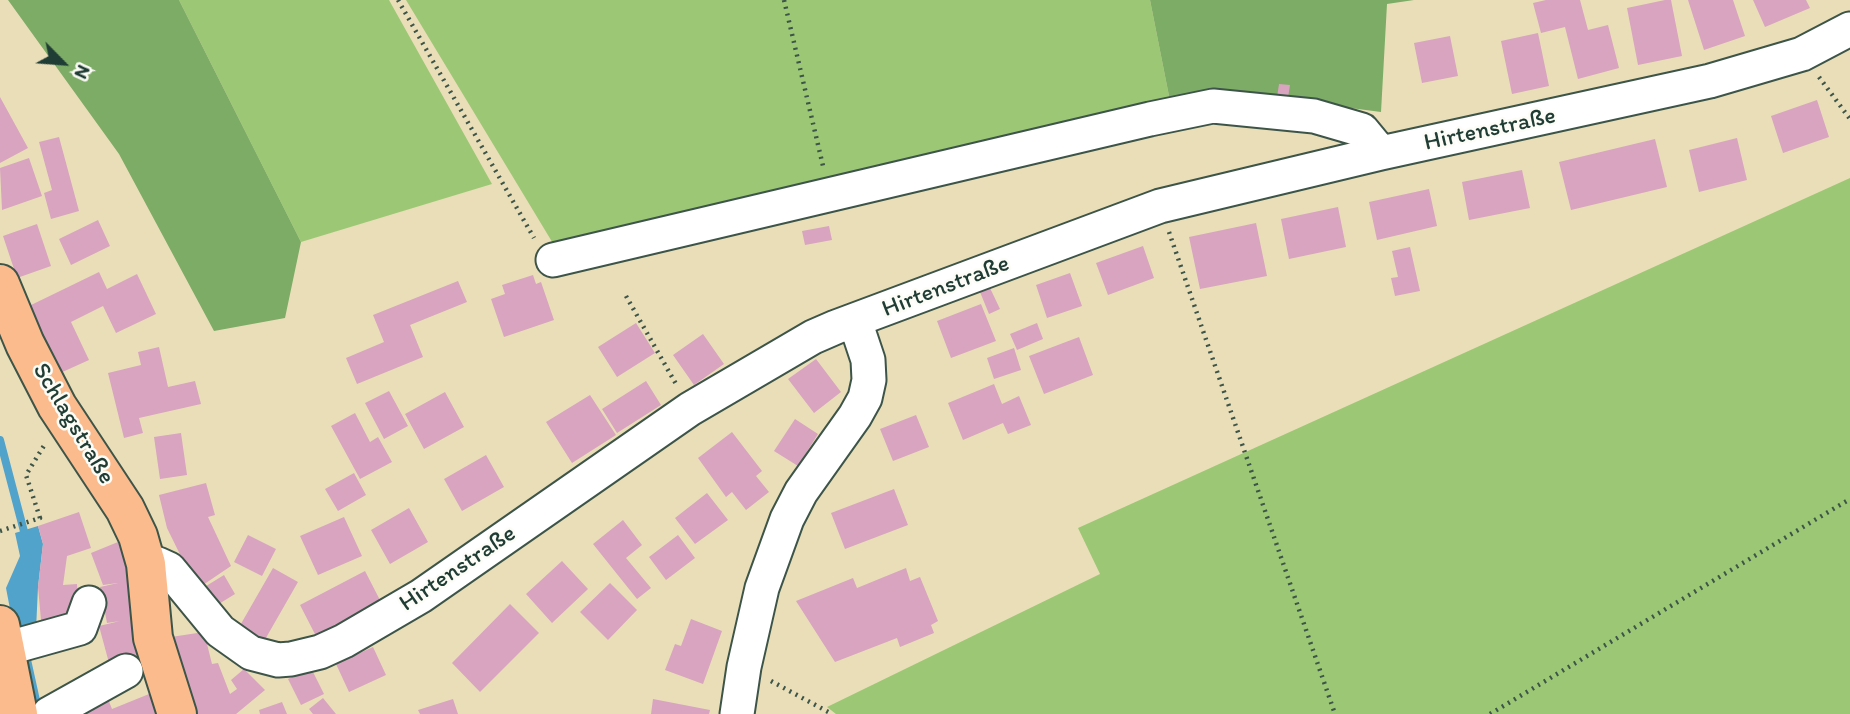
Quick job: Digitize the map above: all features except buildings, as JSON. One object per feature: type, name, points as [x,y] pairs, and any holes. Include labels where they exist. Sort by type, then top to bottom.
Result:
[{"type":"main road","name":"Schlagstraße","points":[[0,284],[26,344],[68,423],[129,517],[143,548],[153,638],[177,714]]},
{"type":"main road","points":[[2,637],[18,714]]},
{"type":"street","name":"Hirtenstraße","points":[[146,564],[158,564],[169,569],[220,631],[251,653],[278,660],[320,652],[344,642],[421,596],[690,409],[813,337],[1160,206],[1381,153],[1685,87],[1802,54],[1850,29]]},
{"type":"street","points":[[553,260],[1213,106],[1314,116],[1362,130],[1381,153]]},
{"type":"street","points":[[737,714],[744,667],[762,588],[787,519],[800,492],[865,398],[869,380],[868,360],[855,321]]},
{"type":"street","points":[[2,637],[80,628],[89,603]]},
{"type":"street","points":[[50,714],[126,671]]},
{"type":"path","points":[[398,0],[532,237],[553,260]]},
{"type":"path","points":[[784,0],[830,195]]},
{"type":"path","points":[[1802,54],[1850,119]]},
{"type":"path","points":[[1160,206],[1335,714]]},
{"type":"path","points":[[626,296],[690,409]]},
{"type":"path","points":[[0,531],[40,518],[26,475],[53,431],[68,423]]},
{"type":"path","points":[[1490,714],[1850,499]]},
{"type":"path","points":[[744,667],[832,714]]},
{"type":"green space","points":[[8,0],[179,0],[301,242],[285,318],[214,331],[119,154]]},
{"type":"green space","points":[[179,0],[389,0],[492,184],[301,242]]},
{"type":"green space","points":[[406,0],[1150,0],[1171,106],[557,250]]},
{"type":"green space","points":[[1150,0],[1414,0],[1387,4],[1381,112],[1236,93],[1171,106]]},
{"type":"green space","points":[[1850,178],[1850,714],[836,714],[827,707],[1100,574],[1078,528]]},
{"type":"water","points":[[38,526],[43,544],[36,630],[14,630],[6,588],[20,556],[15,533]]},
{"type":"waterway","points":[[0,440],[26,539]]},
{"type":"waterway","points":[[26,655],[39,714]]}]
